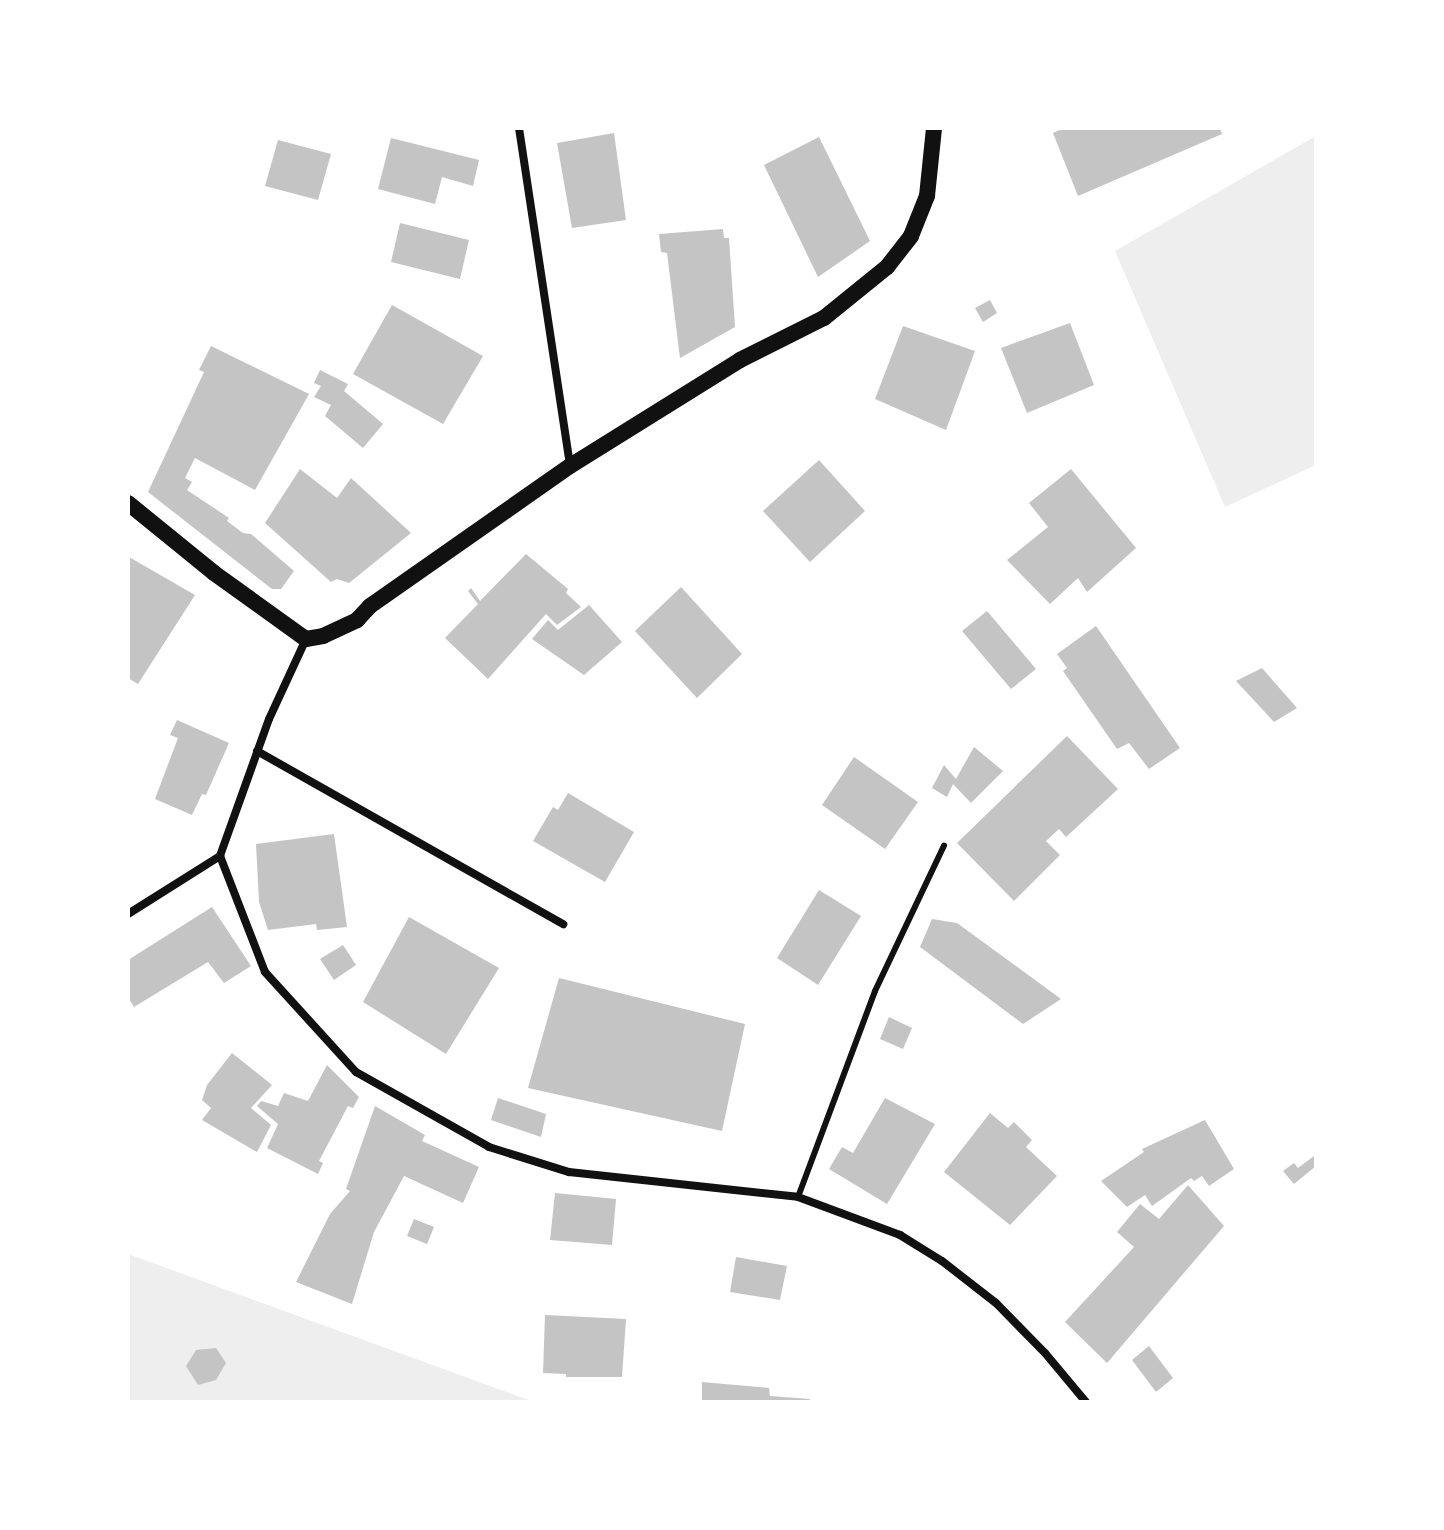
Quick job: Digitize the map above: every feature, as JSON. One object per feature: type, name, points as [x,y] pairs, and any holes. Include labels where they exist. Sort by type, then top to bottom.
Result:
[{"type":"main road","points":[[128,503],[214,573],[306,639],[323,636],[357,620],[370,606],[570,466],[740,360],[824,318],[887,267],[911,236],[927,196],[934,128]]},
{"type":"street","points":[[519,128],[570,466]]},
{"type":"street","points":[[128,914],[220,856],[257,751],[306,639]]},
{"type":"street","points":[[257,751],[563,924]]},
{"type":"street","points":[[220,856],[265,972],[356,1072],[489,1147],[569,1172],[798,1197],[900,1235],[942,1261],[1006,1313],[1086,1402]]},
{"type":"lane","points":[[798,1197],[875,991],[944,846]]},
{"type":"shaded area","points":[[1316,136],[1316,465],[1225,507],[1115,251]]},
{"type":"shaded area","points":[[128,1254],[534,1402],[128,1402]]},
{"type":"building","points":[[1064,128],[1220,128],[1222,134],[1078,196],[1053,133]]},
{"type":"building","points":[[614,133],[626,220],[572,228],[557,143]]},
{"type":"building","points":[[819,137],[870,241],[818,277],[764,165]]},
{"type":"building","points":[[391,138],[479,160],[473,186],[442,177],[435,204],[378,189]]},
{"type":"building","points":[[278,140],[331,154],[318,200],[265,186]]},
{"type":"building","points":[[400,223],[469,240],[460,279],[391,262]]},
{"type":"building","points":[[723,229],[724,238],[729,238],[735,327],[680,358],[667,253],[661,252],[659,234]]},
{"type":"building","points":[[990,300],[997,313],[983,322],[975,308]]},
{"type":"building","points":[[392,305],[483,356],[443,424],[353,374]]},
{"type":"building","points":[[1070,323],[1094,385],[1027,413],[1001,348]]},
{"type":"building","points":[[903,326],[975,351],[946,430],[875,399]]},
{"type":"building","points":[[211,346],[309,394],[255,490],[195,458],[185,478],[192,482],[187,490],[229,518],[227,521],[243,533],[251,534],[294,571],[281,589],[272,589],[148,492],[204,372],[199,370]]},
{"type":"building","points":[[320,370],[348,384],[344,391],[383,424],[363,448],[325,416],[331,405],[314,397],[321,386],[314,383]]},
{"type":"building","points":[[819,460],[865,511],[810,562],[763,511]]},
{"type":"building","points":[[300,469],[337,498],[351,478],[411,533],[349,583],[337,579],[331,582],[265,523]]},
{"type":"building","points":[[1071,469],[1136,548],[1087,592],[1078,578],[1050,604],[1007,560],[1048,527],[1029,503]]},
{"type":"building","points":[[526,554],[568,589],[566,593],[581,607],[557,625],[546,614],[488,679],[445,638],[478,604],[468,591],[471,588],[480,601]]},
{"type":"building","points":[[129,557],[195,595],[138,684],[128,678]]},
{"type":"building","points":[[681,587],[742,654],[697,698],[635,631]]},
{"type":"building","points":[[589,605],[622,642],[584,675],[532,639],[548,620],[558,630]]},
{"type":"building","points":[[987,611],[1036,669],[1011,689],[962,631]]},
{"type":"building","points":[[1096,626],[1180,748],[1149,769],[1129,743],[1117,749],[1063,671],[1067,668],[1057,654]]},
{"type":"building","points":[[1262,668],[1297,708],[1274,722],[1236,681]]},
{"type":"building","points":[[177,720],[229,743],[206,795],[202,794],[192,815],[155,799],[178,738],[170,735]]},
{"type":"building","points":[[1067,736],[1118,789],[1066,837],[1059,829],[1046,841],[1060,855],[1014,901],[957,843]]},
{"type":"building","points":[[974,747],[1003,771],[971,803],[953,784],[947,797],[932,788],[944,765],[956,779]]},
{"type":"building","points":[[854,757],[918,802],[885,849],[822,805]]},
{"type":"building","points":[[568,793],[634,832],[605,882],[533,841],[553,807],[558,810]]},
{"type":"building","points":[[334,834],[347,927],[317,930],[316,924],[268,930],[259,902],[256,844]]},
{"type":"building","points":[[819,890],[861,916],[818,985],[777,958]]},
{"type":"building","points":[[212,907],[251,966],[224,983],[208,962],[134,1007],[128,997],[128,960]]},
{"type":"building","points":[[409,917],[499,968],[446,1054],[363,1002]]},
{"type":"building","points":[[932,919],[957,923],[1061,999],[1023,1024],[920,947]]},
{"type":"building","points":[[343,945],[356,965],[334,980],[320,959]]},
{"type":"building","points":[[559,978],[745,1024],[722,1131],[528,1088]]},
{"type":"building","points":[[889,1017],[912,1028],[903,1049],[880,1039]]},
{"type":"building","points":[[232,1053],[272,1085],[251,1108],[271,1125],[257,1152],[202,1120],[211,1108],[202,1100],[207,1085]]},
{"type":"building","points":[[327,1065],[359,1097],[353,1108],[348,1106],[319,1161],[323,1163],[318,1174],[267,1148],[278,1124],[257,1106],[261,1101],[278,1106],[284,1093],[308,1101]]},
{"type":"building","points":[[498,1098],[546,1114],[541,1137],[491,1120]]},
{"type":"building","points":[[885,1098],[935,1124],[887,1204],[829,1169],[842,1147],[853,1153]]},
{"type":"building","points":[[375,1106],[425,1135],[422,1141],[479,1167],[463,1203],[404,1176],[374,1232],[352,1304],[296,1282],[330,1214],[350,1191],[346,1189]]},
{"type":"building","points":[[990,1113],[1008,1128],[1014,1122],[1032,1140],[1026,1147],[1057,1176],[1010,1225],[944,1172]]},
{"type":"building","points":[[1205,1120],[1234,1169],[1209,1186],[1202,1176],[1194,1181],[1191,1178],[1152,1206],[1145,1195],[1127,1207],[1101,1181],[1144,1152],[1142,1149]]},
{"type":"building","points":[[1314,1156],[1316,1166],[1294,1184],[1283,1171],[1294,1163],[1298,1168]]},
{"type":"building","points":[[1188,1185],[1224,1226],[1107,1363],[1065,1322],[1134,1247],[1117,1232],[1140,1204],[1159,1219]]},
{"type":"building","points":[[555,1193],[616,1199],[612,1245],[550,1240]]},
{"type":"building","points":[[414,1219],[434,1227],[427,1244],[407,1236]]},
{"type":"building","points":[[736,1257],[787,1266],[780,1300],[730,1292]]},
{"type":"building","points":[[545,1315],[626,1319],[622,1377],[566,1377],[566,1374],[543,1373]]},
{"type":"building","points":[[1149,1346],[1173,1378],[1156,1392],[1132,1360]]},
{"type":"building","points":[[216,1348],[226,1363],[216,1380],[198,1385],[186,1366],[196,1350]]},
{"type":"building","points":[[702,1382],[769,1388],[770,1396],[810,1399],[810,1402],[702,1402]]}]
